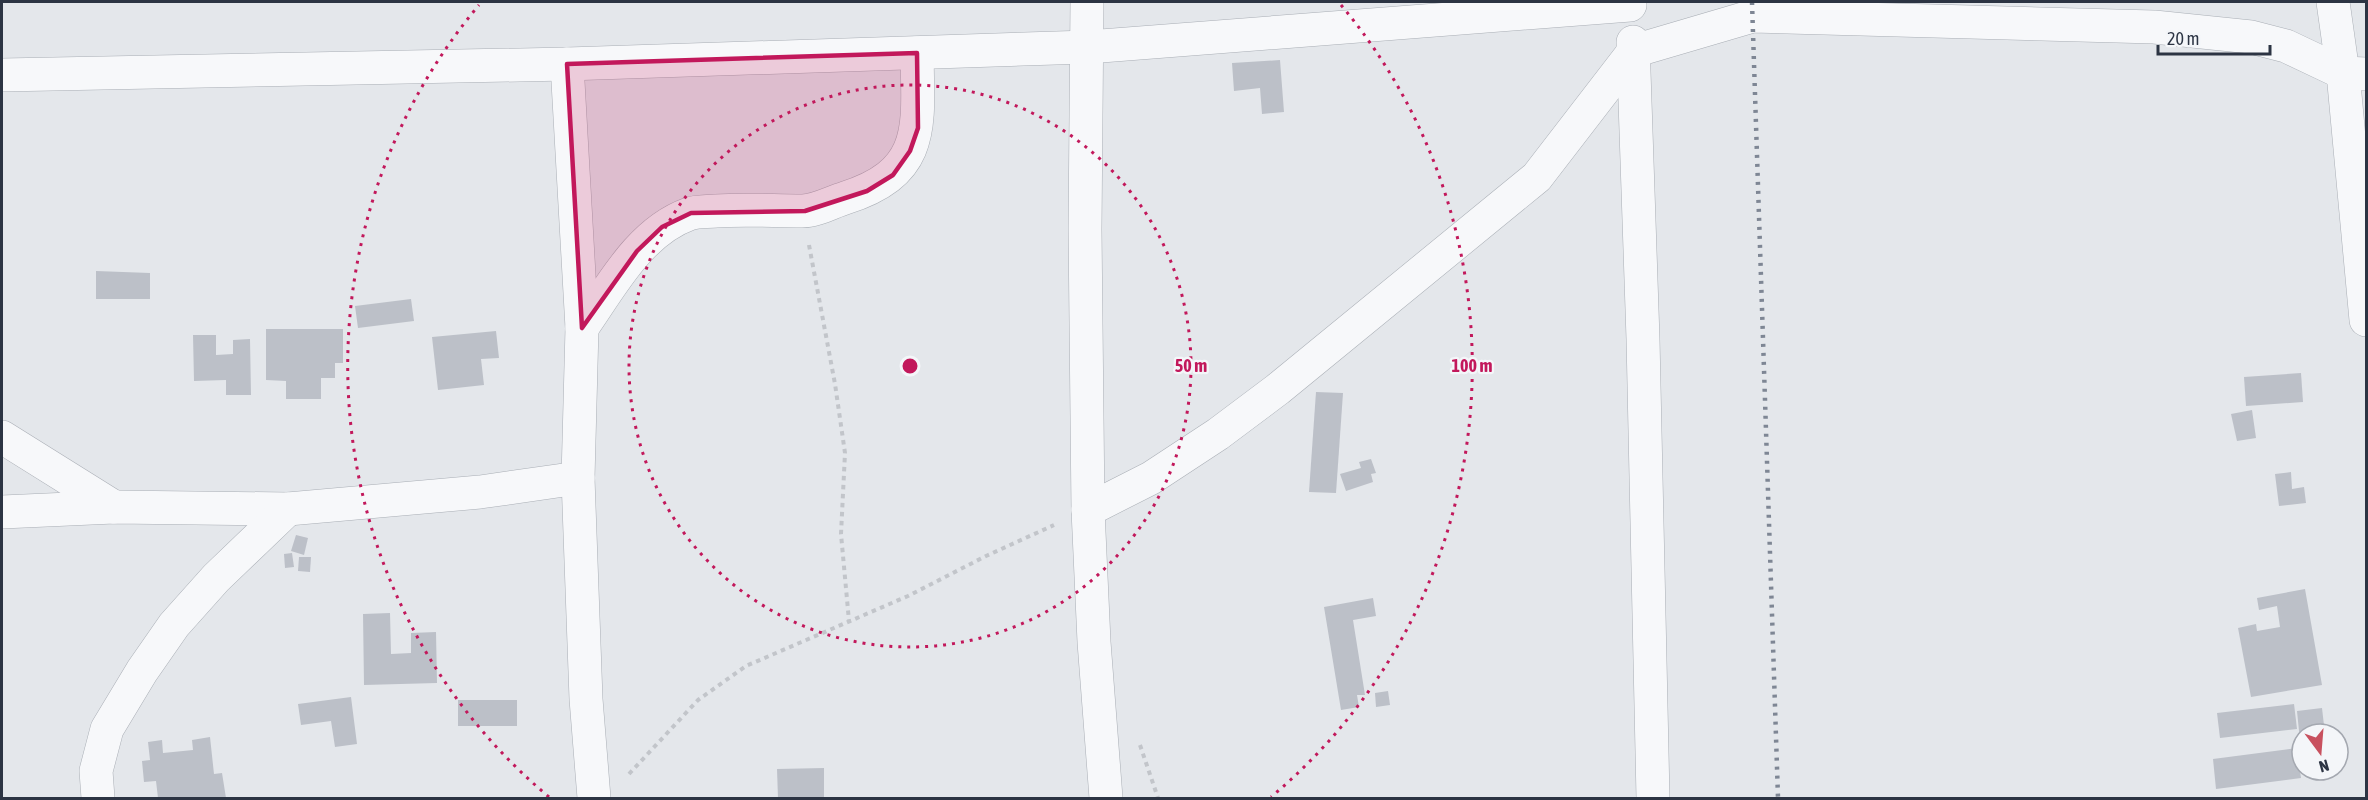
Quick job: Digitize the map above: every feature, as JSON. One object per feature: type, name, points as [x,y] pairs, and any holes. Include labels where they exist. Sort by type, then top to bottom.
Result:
[{"type":"street","points":[[1087,2],[1085,229],[1088,510],[1094,642],[1106,798]]},
{"type":"street","points":[[2334,2],[2355,74],[2367,320]]},
{"type":"street","points":[[2,75],[567,64],[1088,46],[1630,3],[1634,51],[1643,339],[1653,798]]},
{"type":"street","points":[[1088,510],[1151,478],[1218,434],[1278,389],[1537,177],[1634,51],[1753,16],[1923,12],[2154,27],[2251,37],[2286,46],[2355,74]]},
{"type":"street","points":[[582,328],[637,251],[662,227],[691,213],[749,208],[805,211],[867,191],[893,175],[910,151],[918,128],[917,53]]},
{"type":"street","points":[[567,64],[582,328],[578,478],[586,699],[594,798]]},
{"type":"street","points":[[2,437],[114,507]]},
{"type":"street","points":[[2,512],[114,507],[288,509],[480,492],[578,478]]},
{"type":"street","points":[[98,798],[96,771],[107,729],[142,671],[174,625],[216,578],[288,509]]},
{"type":"path","points":[[805,211],[812,266],[829,346],[845,453],[840,534],[849,621]]},
{"type":"path","points":[[622,781],[698,700],[746,666],[908,596],[986,556],[1088,510]]},
{"type":"highlighted area","points":[[917,53],[918,128],[910,151],[893,175],[867,191],[805,211],[691,213],[662,227],[637,251],[582,328],[567,64]]},
{"type":"building","points":[[1280,60],[1284,112],[1262,114],[1260,88],[1234,91],[1232,63]]},
{"type":"building","points":[[96,271],[150,273],[150,299],[96,299]]},
{"type":"building","points":[[411,299],[414,321],[358,328],[355,306]]},
{"type":"building","points":[[266,329],[343,329],[343,363],[335,363],[335,378],[321,378],[321,399],[286,399],[286,381],[266,380]]},
{"type":"building","points":[[496,331],[499,358],[481,359],[484,385],[438,390],[432,337]]},
{"type":"building","points":[[193,335],[216,335],[216,355],[233,354],[233,340],[250,339],[251,395],[226,395],[226,380],[194,381]]},
{"type":"building","points":[[2301,373],[2303,402],[2246,406],[2244,377]]},
{"type":"building","points":[[1316,392],[1343,393],[1336,493],[1309,492]]},
{"type":"building","points":[[2252,410],[2256,438],[2237,441],[2231,414]]},
{"type":"building","points":[[1371,459],[1376,473],[1371,474],[1373,482],[1346,491],[1340,474],[1361,468],[1359,462]]},
{"type":"building","points":[[2291,472],[2292,489],[2304,487],[2306,503],[2279,506],[2275,474]]},
{"type":"building","points":[[296,535],[308,538],[304,555],[291,551]]},
{"type":"building","points":[[292,553],[294,567],[285,568],[284,554]]},
{"type":"building","points":[[299,557],[311,557],[310,572],[298,571]]},
{"type":"building","points":[[2305,589],[2322,685],[2251,697],[2238,628],[2256,624],[2257,631],[2280,627],[2277,606],[2259,610],[2257,598]]},
{"type":"building","points":[[1373,598],[1376,616],[1353,620],[1365,695],[1357,695],[1359,707],[1341,710],[1324,607]]},
{"type":"building","points":[[390,613],[391,654],[411,653],[411,633],[436,632],[437,683],[364,685],[363,614]]},
{"type":"building","points":[[1388,691],[1390,705],[1376,707],[1375,693]]},
{"type":"building","points":[[351,697],[357,744],[335,747],[331,721],[301,725],[298,704]]},
{"type":"building","points":[[458,700],[517,700],[517,726],[458,726]]},
{"type":"building","points":[[2294,704],[2296,722],[2290,722],[2290,730],[2220,738],[2217,713]]},
{"type":"building","points":[[2322,708],[2324,722],[2298,722],[2297,711]]},
{"type":"building","points":[[210,737],[214,774],[222,773],[226,798],[158,798],[156,781],[144,782],[142,761],[150,760],[148,742],[162,740],[163,753],[193,750],[192,740]]},
{"type":"building","points":[[2290,749],[2290,779],[2216,789],[2213,759]]},
{"type":"building","points":[[824,768],[824,798],[778,798],[777,769]]},
{"type":"railway","points":[[1752,2],[1778,798]]}]
